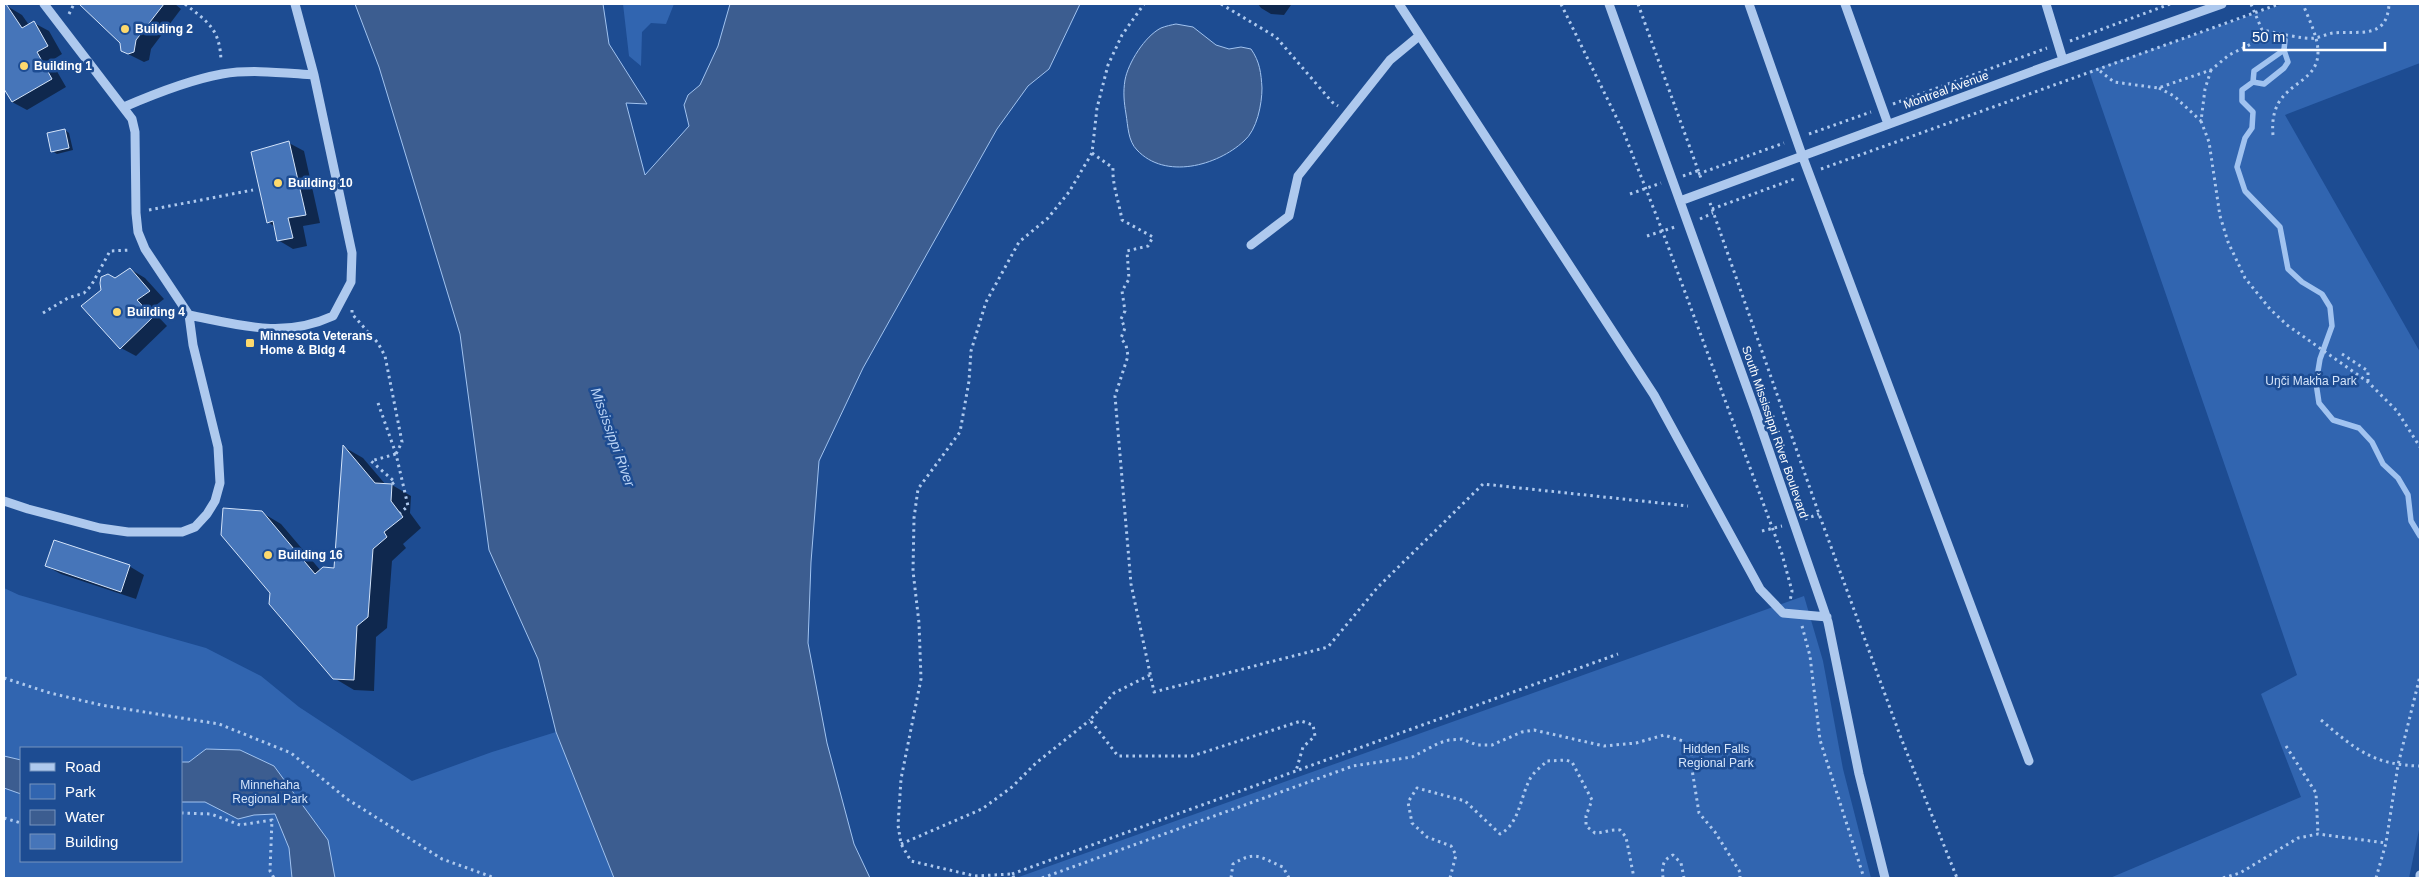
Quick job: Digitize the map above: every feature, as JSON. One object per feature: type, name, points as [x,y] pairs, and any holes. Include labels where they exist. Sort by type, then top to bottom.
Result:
[{"type":"street","points":[[4,501],[100,528],[128,532],[182,532],[195,527],[207,514],[220,483],[220,468],[213,421],[193,345],[189,315],[145,249],[138,232],[135,132],[132,119],[44,4]]},
{"type":"street","points":[[189,315],[254,328],[286,330],[318,323],[333,316],[351,282],[352,254],[314,75],[295,4]]},
{"type":"street","points":[[1399,4],[1654,395],[1760,589],[1783,614],[1827,617]]},
{"type":"street","name":"South Mississippi River Boulevard","points":[[1608,4],[1680,201],[1827,617],[1859,774],[1885,878]]},
{"type":"street","points":[[1748,4],[1808,174],[2029,761]]},
{"type":"street","points":[[1845,4],[1888,124]]},
{"type":"street","points":[[2046,4],[2063,60]]},
{"type":"street","name":"Montreal Avenue","points":[[1680,201],[2063,60],[2222,4]]},
{"type":"street","points":[[1251,245],[1289,216],[1298,176],[1390,60],[1419,36]]},
{"type":"street","points":[[124,108],[153,95],[222,74],[261,72],[314,75]]},
{"type":"path","points":[[185,4],[214,28],[221,52],[222,74]]},
{"type":"path","points":[[1144,4],[1122,35],[1108,65],[1096,108],[1092,153],[1069,192],[1048,218],[1019,242],[986,302],[971,351],[969,381],[960,432],[918,489],[914,518],[913,571],[919,623],[921,679],[901,779],[898,825],[901,844],[911,861],[975,876],[1012,874],[1618,654]]},
{"type":"path","points":[[1221,4],[1276,37],[1332,102],[1350,112]]},
{"type":"path","points":[[1560,4],[1624,133],[1662,230],[1772,528],[1792,591],[1790,602],[1797,616],[1810,656],[1820,740],[1864,878]]},
{"type":"path","points":[[1638,4],[1686,135],[1697,171],[1707,191],[1819,514],[1901,738],[1957,878]]},
{"type":"path","points":[[2084,36],[2170,4]]},
{"type":"path","points":[[2251,4],[2262,30]]},
{"type":"path","points":[[1712,209],[2279,4]]},
{"type":"path","points":[[2273,134],[2273,116],[2281,97],[2314,68],[2318,52],[2304,4]]},
{"type":"path","points":[[2262,30],[2315,38],[2333,33],[2358,34],[2372,31],[2384,21],[2389,4]]},
{"type":"path","points":[[2158,88],[2211,70],[2229,55],[2251,44],[2262,30]]},
{"type":"path","points":[[1893,104],[2038,52]]},
{"type":"path","points":[[2211,70],[2204,89],[2201,121],[2209,142],[2220,216],[2236,262],[2245,278],[2270,308],[2309,342],[2368,382],[2397,411],[2420,446]]},
{"type":"path","points":[[2100,71],[2114,82],[2158,88],[2174,96],[2201,121]]},
{"type":"path","points":[[1092,153],[1114,168],[1112,182],[1118,191],[1122,220],[1153,238],[1148,246],[1127,251],[1129,279],[1122,291],[1125,311],[1121,319],[1125,328],[1121,338],[1126,345],[1128,356],[1115,396],[1131,584],[1154,692],[1328,647],[1378,587],[1483,484],[1688,506]]},
{"type":"path","points":[[1630,194],[1645,189]]},
{"type":"path","points":[[136,213],[253,190]]},
{"type":"path","points":[[1647,236],[1662,230]]},
{"type":"path","points":[[44,313],[68,298],[84,294],[91,286],[110,251],[145,249]]},
{"type":"path","points":[[2342,354],[2368,372],[2368,382]]},
{"type":"path","points":[[378,403],[396,454],[408,506],[400,513]]},
{"type":"path","points":[[392,484],[395,482],[371,460],[396,454]]},
{"type":"path","points":[[1762,531],[1772,528]]},
{"type":"path","points":[[901,844],[982,809],[1012,787],[1036,763],[1090,720],[1114,693],[1150,676]]},
{"type":"path","points":[[2376,878],[2386,843],[2398,766],[2420,676]]},
{"type":"path","points":[[4,678],[50,693],[101,705],[219,724],[291,753],[347,798],[442,859],[495,878]]},
{"type":"path","points":[[1090,720],[1118,756],[1192,756],[1301,721],[1313,725],[1315,736],[1303,747],[1296,771]]},
{"type":"path","points":[[2321,720],[2350,744],[2370,756],[2398,766],[2420,766]]},
{"type":"path","points":[[1042,878],[1352,766],[1412,757],[1449,740],[1462,739],[1477,745],[1492,745],[1522,732],[1534,730],[1604,746],[1636,743],[1664,735],[1683,741],[1692,750],[1691,763],[1699,813],[1715,832],[1740,872],[1740,878]]},
{"type":"path","points":[[2286,746],[2316,793],[2318,834]]},
{"type":"path","points":[[1450,878],[1456,855],[1451,846],[1427,837],[1412,823],[1408,802],[1417,788],[1466,801],[1500,834],[1507,831],[1520,809],[1529,779],[1547,761],[1566,760],[1572,762],[1592,800],[1586,816],[1586,826],[1594,833],[1603,833],[1611,829],[1620,830],[1626,837],[1634,878]]},
{"type":"path","points":[[182,813],[211,814],[240,825],[272,820],[270,871],[274,878]]},
{"type":"path","points":[[4,818],[20,823]]},
{"type":"path","points":[[2223,878],[2240,873],[2298,838],[2318,834],[2386,843]]},
{"type":"path","points":[[1663,878],[1662,866],[1666,858],[1672,854],[1681,863],[1684,878]]},
{"type":"path","points":[[1231,878],[1233,864],[1248,855],[1259,856],[1283,867],[1289,878]]},
{"type":"path","points":[[1012,874],[1014,878]]},
{"type":"green space","points":[[623,4],[674,4],[666,24],[651,23],[642,32],[641,66],[629,56]]},
{"type":"green space","name":"Uŋči Makȟa Park","points":[[2283,4],[2420,4],[2420,63],[2285,115],[2420,352],[2420,825],[2409,878],[2110,878],[2301,797],[2261,694],[2297,675],[2089,71]]},
{"type":"green space","name":"Minnehaha Regional Park","points":[[4,588],[19,595],[206,648],[261,676],[299,707],[412,781],[492,752],[556,732],[614,878],[4,878]]},
{"type":"green space","name":"Hidden Falls Regional Park","points":[[1804,596],[1823,661],[1843,769],[1871,878],[1016,878]]},
{"type":"water","name":"Mississippi River","points":[[355,4],[603,4],[609,44],[647,104],[626,103],[645,175],[689,126],[684,105],[688,95],[700,85],[718,46],[730,4],[1080,4],[1049,69],[1028,86],[997,129],[863,368],[819,461],[811,562],[808,643],[827,743],[854,844],[870,878],[614,878],[556,732],[538,659],[489,550],[460,334],[379,67]]},
{"type":"water","points":[[1176,24],[1193,27],[1216,45],[1229,49],[1241,47],[1251,49],[1260,68],[1262,88],[1258,116],[1249,136],[1244,141],[1233,150],[1206,163],[1176,167],[1162,165],[1149,159],[1134,146],[1129,133],[1124,93],[1127,73],[1143,43],[1161,28]]},
{"type":"water","points":[[206,749],[240,750],[274,766],[328,840],[335,878],[292,878],[289,848],[275,814],[254,815],[238,819],[205,802],[182,802],[182,762],[189,762]]},
{"type":"water","points":[[4,756],[20,760],[20,794],[4,788]]},
{"type":"building","name":"Building 1","points":[[4,4],[6,4],[22,28],[34,21],[48,46],[37,52],[52,79],[12,102],[4,89]]},
{"type":"building","name":"Building 2","points":[[79,4],[164,4],[136,40],[134,52],[128,54],[121,51],[120,43]]},
{"type":"building","points":[[65,129],[69,148],[51,152],[47,133]]},
{"type":"building","name":"Building 10","points":[[289,141],[306,215],[288,218],[293,238],[277,241],[273,221],[267,223],[251,152]]},
{"type":"building","name":"Building 4","points":[[130,268],[150,291],[137,300],[153,317],[120,349],[81,306],[101,290],[101,277],[108,274],[115,278]]},
{"type":"building","name":"Building 16","points":[[343,445],[375,483],[392,484],[391,501],[403,517],[384,532],[387,537],[373,549],[368,617],[357,626],[354,680],[333,679],[269,604],[270,593],[221,535],[223,508],[262,511],[315,574],[323,567],[334,568]]},
{"type":"building","points":[[54,540],[130,565],[121,592],[45,566]]},
{"type":"waterway","points":[[2285,40],[2284,50],[2288,62],[2284,68],[2264,84],[2253,82],[2242,90],[2242,101],[2253,112],[2252,128],[2245,138],[2237,167],[2245,191],[2280,227],[2288,269],[2302,282],[2322,294],[2330,307],[2332,326],[2320,359],[2316,383],[2319,403],[2333,420],[2359,428],[2372,442],[2383,464],[2398,478],[2408,495],[2411,521],[2420,536]]},
{"type":"waterway","points":[[2253,82],[2254,71],[2284,50]]},
{"type":"place","name":"Building 2","points":[[125,29]]},
{"type":"place","name":"Building 1","points":[[24,66]]},
{"type":"place","name":"Building 10","points":[[278,183]]},
{"type":"place","name":"Building 4","points":[[117,312]]},
{"type":"place","name":"Minnesota Veterans Home & Bldg 4","points":[[250,343]]},
{"type":"place","name":"Building 16","points":[[268,555]]}]
